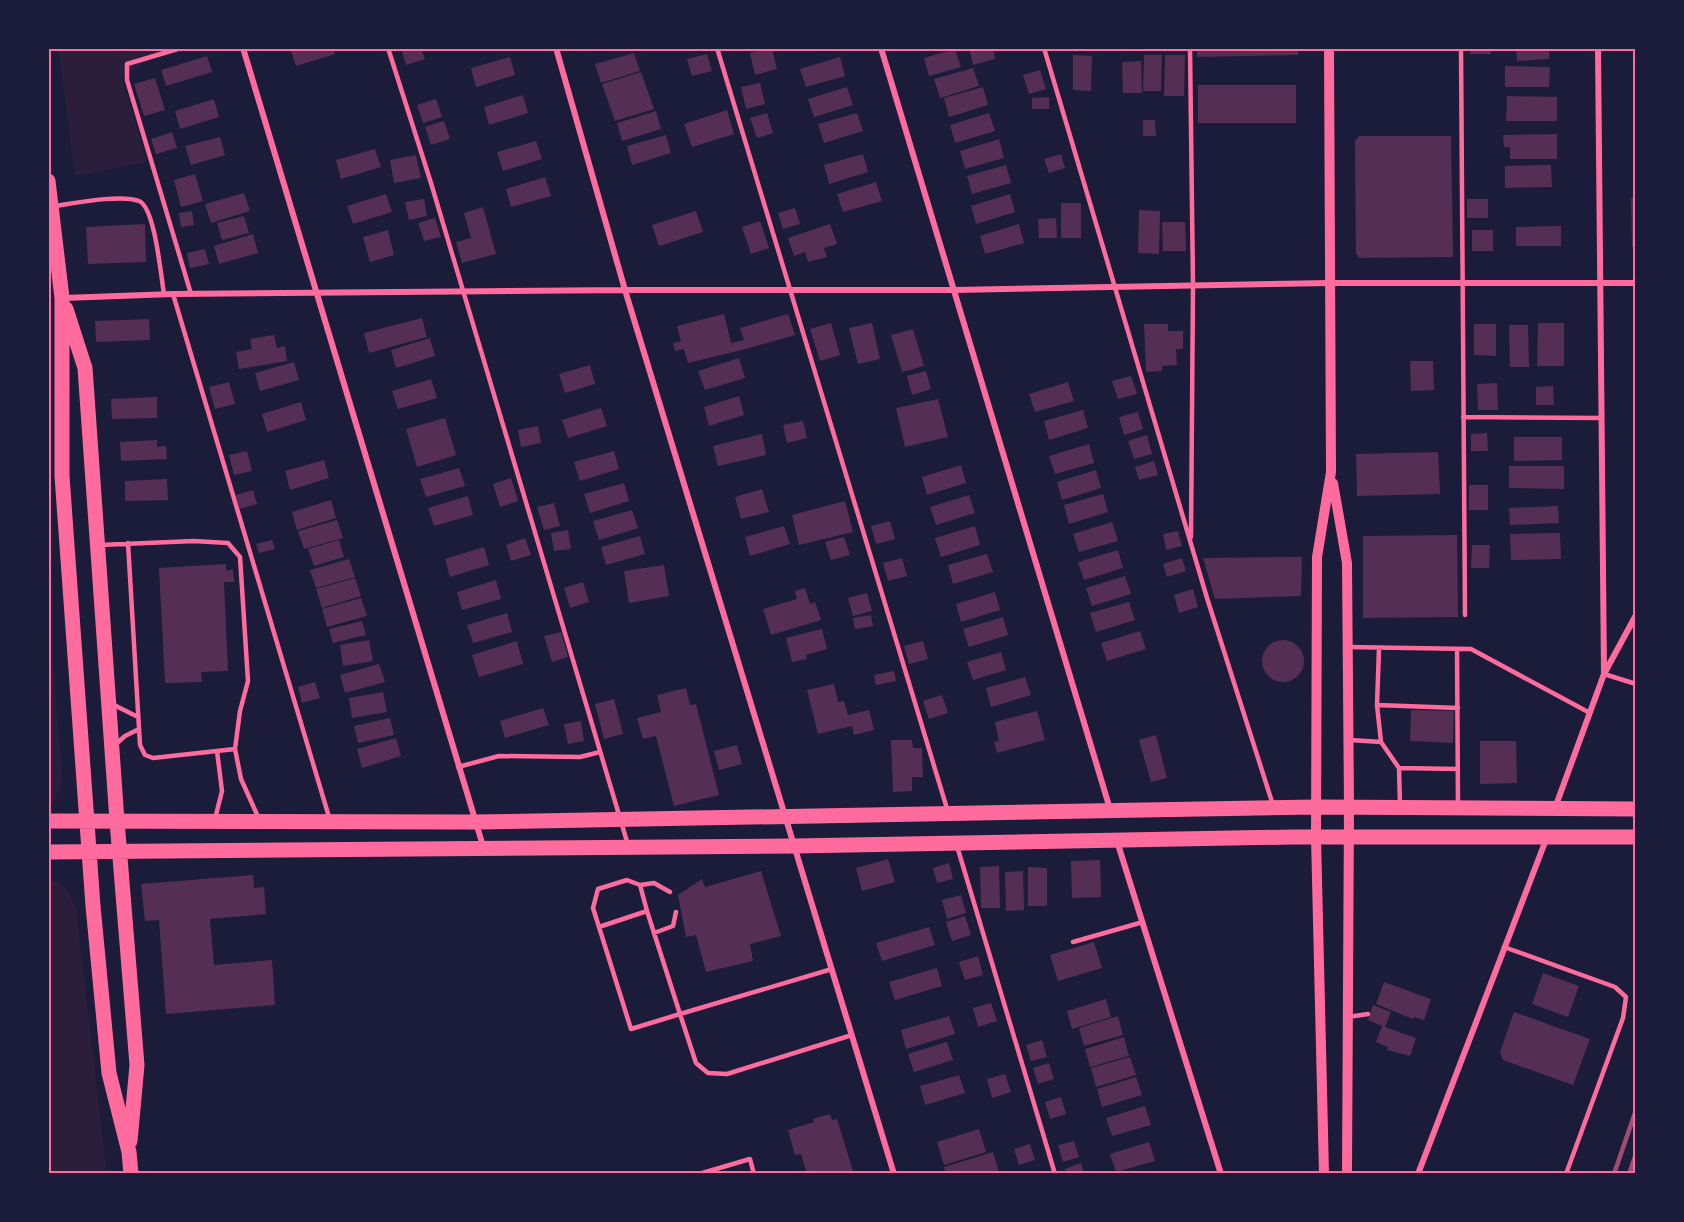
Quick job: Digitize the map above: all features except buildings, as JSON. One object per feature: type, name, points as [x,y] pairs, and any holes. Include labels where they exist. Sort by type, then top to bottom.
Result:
[{"type":"main road","points":[[48,181],[62,298],[62,476],[89,852],[109,1073],[129,1152],[131,1174]]},
{"type":"main road","points":[[62,298],[85,368],[137,1065],[129,1152]]},
{"type":"main road","points":[[48,821],[475,822],[1317,807],[1636,809]]},
{"type":"main road","points":[[48,852],[484,850],[1316,837],[1636,837]]},
{"type":"street","points":[[243,48],[484,850]]},
{"type":"street","points":[[556,48],[625,290],[894,1174]]},
{"type":"street","points":[[881,48],[1110,810]]},
{"type":"street","points":[[1324,1174],[1316,837],[1317,557],[1331,472],[1329,48]]},
{"type":"street","points":[[1598,48],[1605,674]]},
{"type":"street","points":[[62,298],[316,292],[954,290],[1330,283],[1636,283]]},
{"type":"street","points":[[1331,472],[1347,563],[1347,1174]]},
{"type":"street","points":[[1554,809],[1605,674],[1636,615]]},
{"type":"street","points":[[1418,1174],[1547,836]]},
{"type":"street","points":[[1117,841],[1221,1174]]},
{"type":"lane","points":[[181,48],[127,64],[127,80],[191,294]]},
{"type":"lane","points":[[388,48],[628,848]]},
{"type":"lane","points":[[717,48],[948,813]]},
{"type":"lane","points":[[1044,48],[1191,544],[1274,808]]},
{"type":"lane","points":[[1190,48],[1193,286],[1191,544]]},
{"type":"lane","points":[[1461,48],[1465,615]]},
{"type":"lane","points":[[51,206],[106,200],[140,201],[146,207],[152,226],[164,294]]},
{"type":"lane","points":[[173,294],[331,822]]},
{"type":"lane","points":[[1463,417],[1601,418]]},
{"type":"lane","points":[[98,545],[194,541],[228,543],[240,556],[248,681],[240,711],[235,749],[241,779],[260,821]]},
{"type":"lane","points":[[128,543],[140,745],[145,755],[153,758],[235,749]]},
{"type":"lane","points":[[1347,647],[1471,649],[1590,712]]},
{"type":"lane","points":[[1379,648],[1377,705],[1381,742],[1399,768],[1400,808]]},
{"type":"lane","points":[[1457,649],[1458,808]]},
{"type":"lane","points":[[1605,674],[1636,684]]},
{"type":"lane","points":[[109,702],[138,717]]},
{"type":"lane","points":[[1377,705],[1458,708]]},
{"type":"lane","points":[[112,748],[125,736],[139,729]]},
{"type":"lane","points":[[1348,740],[1381,742]]},
{"type":"lane","points":[[214,821],[222,790],[217,751]]},
{"type":"lane","points":[[458,767],[499,756],[580,757],[600,752]]},
{"type":"lane","points":[[1399,768],[1458,769]]},
{"type":"lane","points":[[956,843],[1055,1174]]},
{"type":"lane","points":[[670,892],[654,883],[640,885],[627,880],[598,889],[593,908],[631,1029],[832,969]]},
{"type":"lane","points":[[640,885],[696,1063],[708,1073],[727,1074],[852,1035]]},
{"type":"lane","points":[[599,927],[647,911]]},
{"type":"lane","points":[[654,933],[673,926],[676,912]]},
{"type":"lane","points":[[1073,942],[1143,922]]},
{"type":"lane","points":[[1504,947],[1615,987],[1626,997],[1623,1018],[1566,1174]]},
{"type":"lane","points":[[1348,1017],[1368,1014]]},
{"type":"lane","points":[[699,1174],[750,1159],[754,1174]]},
{"type":"shaded area","points":[[58,48],[165,48],[122,78],[147,162],[75,176]]},
{"type":"shaded area","points":[[48,429],[54,674],[62,782],[60,791],[48,806]]},
{"type":"shaded area","points":[[48,878],[67,889],[76,907],[107,1174],[48,1174]]},
{"type":"railway","points":[[1614,1174],[1636,1110]]},
{"type":"railway","points":[[1629,1174],[1636,1154]]}]
